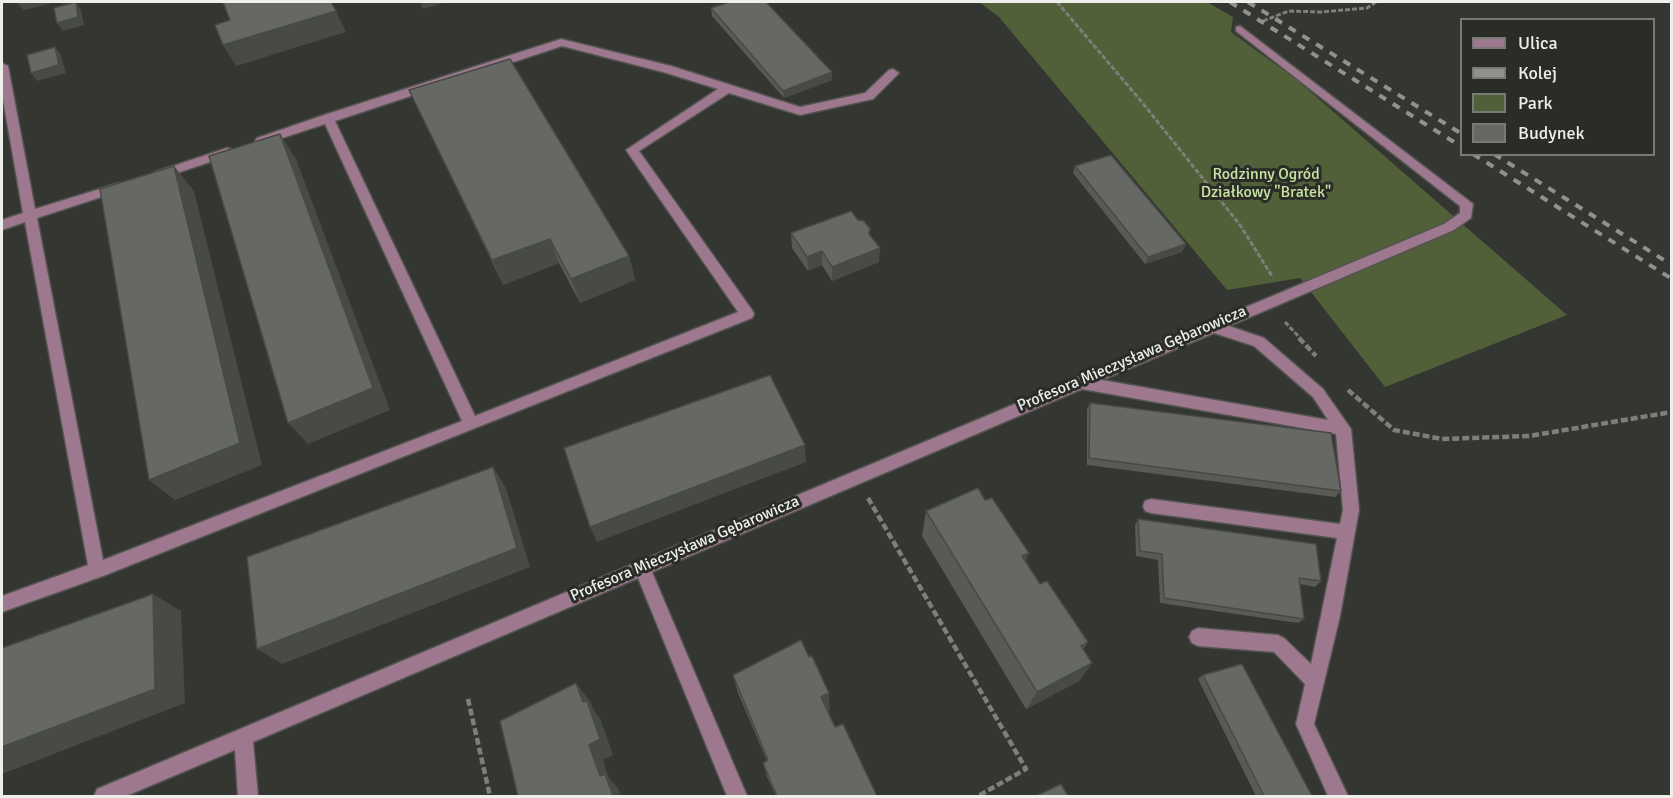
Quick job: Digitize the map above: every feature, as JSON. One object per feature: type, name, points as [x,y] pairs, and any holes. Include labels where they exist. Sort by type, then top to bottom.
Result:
[{"type":"street","name":"Profesora Mieczysława Gębarowicza","points":[[104,796],[1449,226],[1466,215],[1467,204],[1240,29]]},
{"type":"street","points":[[2,225],[561,42],[666,69],[800,111],[869,96],[893,73]]},
{"type":"street","points":[[2,66],[97,570]]},
{"type":"street","points":[[2,604],[97,570],[747,314],[632,150],[728,88]]},
{"type":"street","points":[[328,118],[471,424]]},
{"type":"street","points":[[1211,326],[1260,342],[1318,393],[1343,429],[1351,510],[1331,616],[1305,724],[1338,796]]},
{"type":"street","points":[[1078,382],[1343,429]]},
{"type":"street","points":[[1151,507],[1347,532]]},
{"type":"street","points":[[642,568],[737,796]]},
{"type":"street","points":[[1198,638],[1278,644],[1315,681]]},
{"type":"street","points":[[243,738],[248,796]]},
{"type":"path","points":[[1057,2],[1134,92],[1240,225],[1283,295]]},
{"type":"path","points":[[1240,29],[1289,11],[1321,12],[1367,8],[1376,2]]},
{"type":"path","points":[[1266,302],[1322,362]]},
{"type":"path","points":[[1346,387],[1394,430],[1442,439],[1529,436],[1671,412]]},
{"type":"path","points":[[855,477],[1026,770],[978,796]]},
{"type":"path","points":[[468,699],[490,796]]},
{"type":"green space","name":"Rodzinny Ogród Działkowy \"Bratek\"","points":[[979,2],[1207,2],[1233,17],[1231,32],[1297,80],[1567,315],[1385,387],[1300,278],[1227,290],[999,17]]},
{"type":"building","points":[[76,2],[78,17],[57,23],[54,8]]},
{"type":"building","points":[[223,2],[331,2],[336,11],[223,45],[215,25],[230,20]]},
{"type":"building","points":[[730,2],[766,2],[832,72],[783,91],[711,8]]},
{"type":"building","points":[[55,47],[59,65],[31,73],[27,55]]},
{"type":"building","points":[[510,59],[629,256],[571,279],[550,239],[492,260],[409,90]]},
{"type":"building","points":[[280,134],[373,388],[288,423],[209,156]]},
{"type":"building","points":[[1111,155],[1186,244],[1148,257],[1075,166]]},
{"type":"building","points":[[174,166],[240,443],[149,480],[100,189]]},
{"type":"building","points":[[851,211],[858,220],[864,221],[870,229],[869,234],[880,248],[832,267],[822,251],[807,257],[791,233]]},
{"type":"building","points":[[770,375],[805,445],[590,527],[564,448]]},
{"type":"building","points":[[1090,403],[1331,433],[1341,491],[1089,458]]},
{"type":"building","points":[[493,467],[517,548],[257,649],[247,557]]},
{"type":"building","points":[[978,488],[985,500],[992,498],[1029,553],[1022,556],[1040,584],[1047,581],[1088,642],[1081,646],[1092,663],[1037,692],[926,511]]},
{"type":"building","points":[[1138,519],[1316,544],[1321,581],[1299,578],[1304,619],[1164,598],[1162,554],[1140,551]]},
{"type":"building","points":[[153,594],[155,689],[2,747],[2,648]]},
{"type":"building","points":[[801,640],[809,657],[812,656],[829,693],[821,697],[835,727],[843,724],[877,796],[777,796],[763,763],[768,760],[733,675]]},
{"type":"building","points":[[1242,664],[1312,796],[1264,796],[1203,675]]},
{"type":"building","points":[[576,683],[583,702],[587,701],[600,739],[589,745],[600,776],[605,774],[613,796],[518,796],[500,721]]},
{"type":"building","points":[[1061,784],[1068,796],[1036,796]]},
{"type":"railway","points":[[1230,2],[1460,146]]},
{"type":"railway","points":[[1248,2],[1460,133]]},
{"type":"railway","points":[[1476,156],[1672,279]]},
{"type":"railway","points":[[1497,156],[1672,265]]}]
